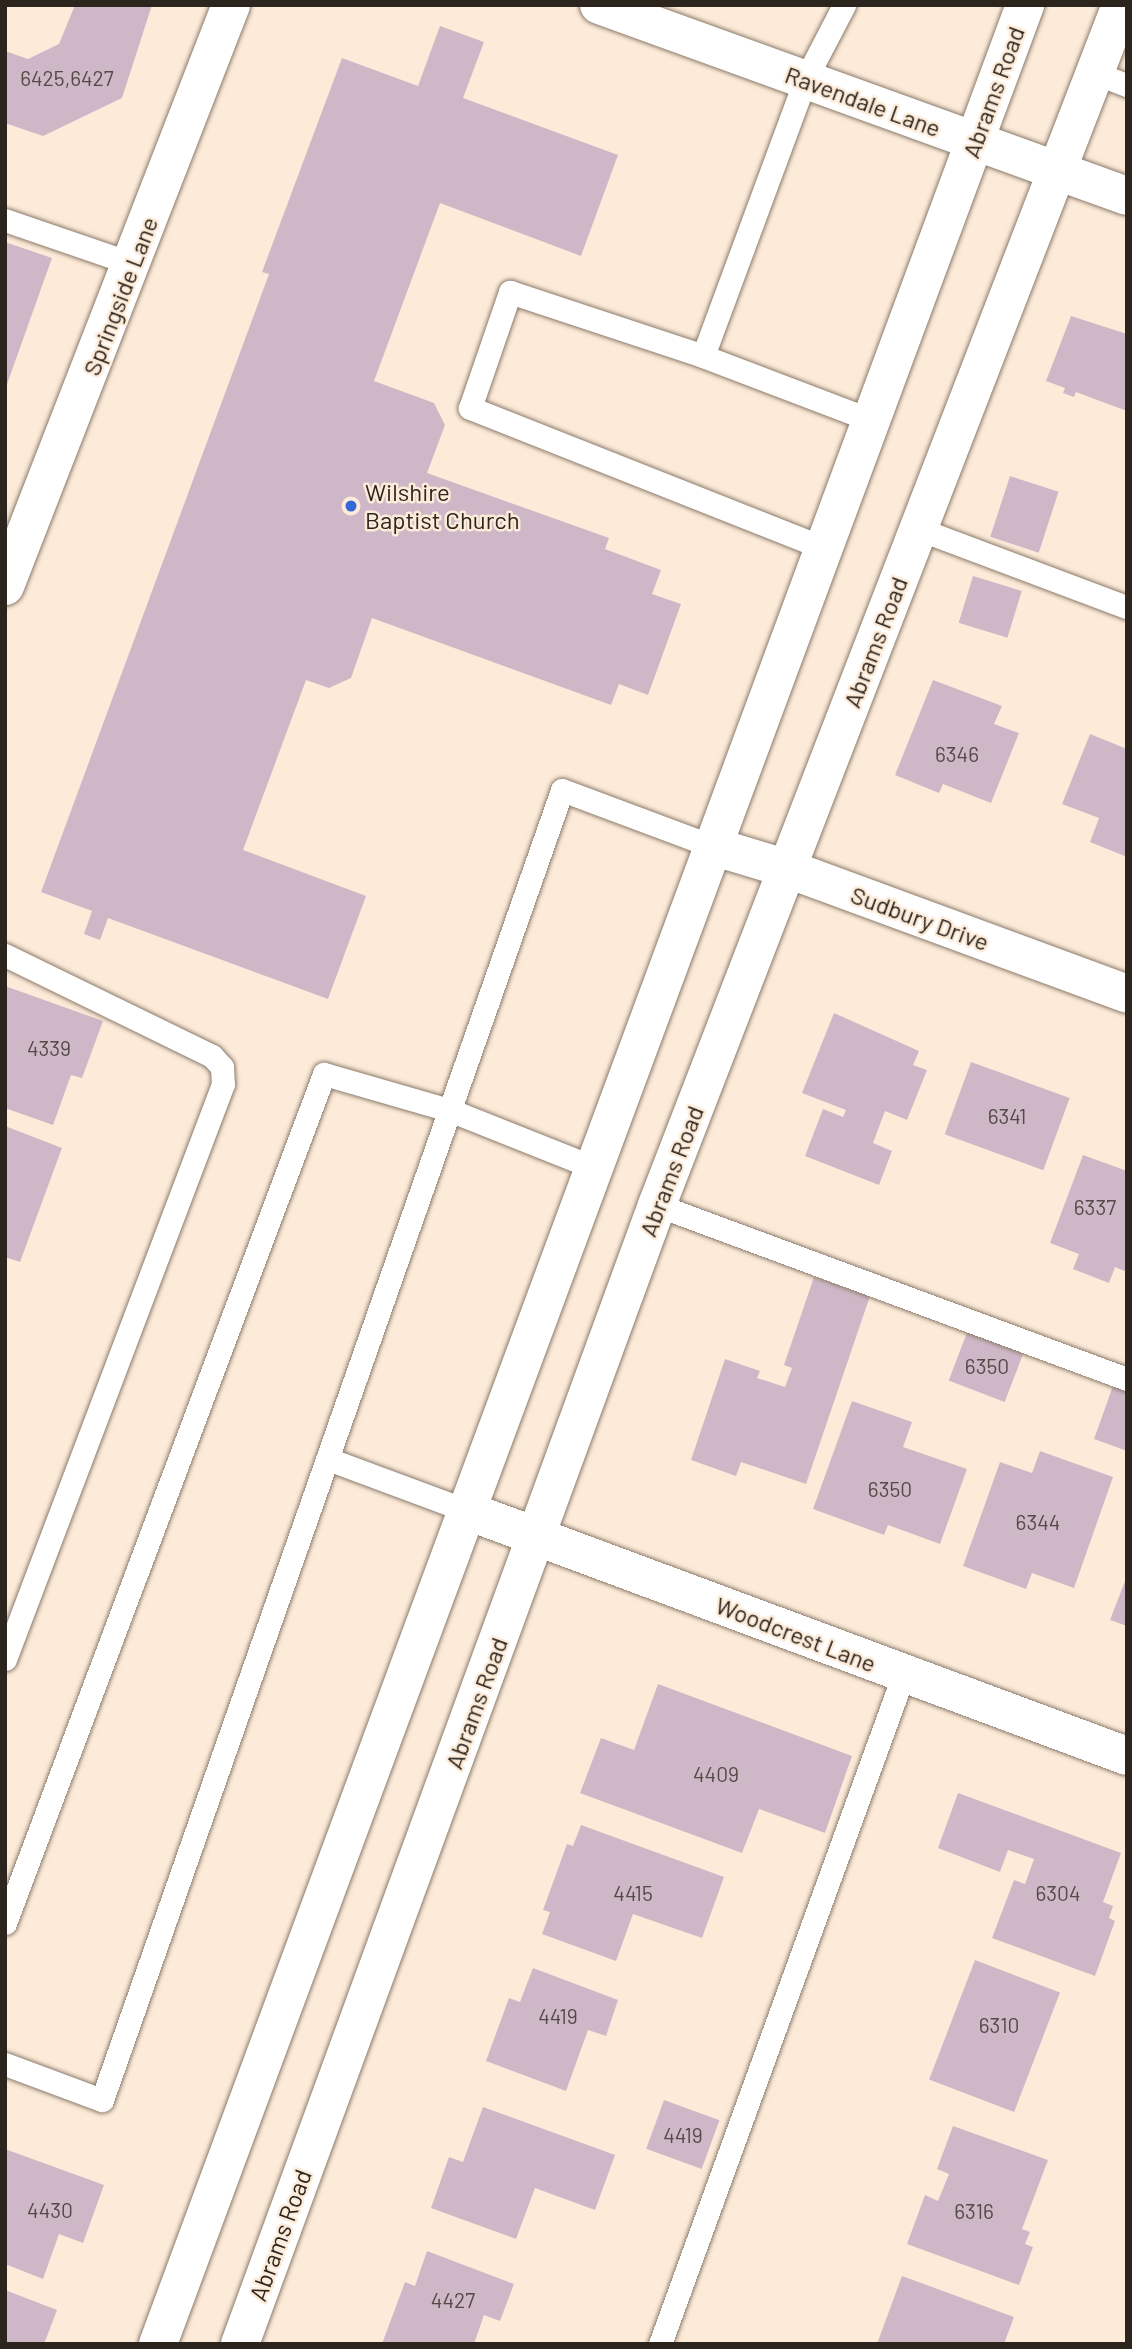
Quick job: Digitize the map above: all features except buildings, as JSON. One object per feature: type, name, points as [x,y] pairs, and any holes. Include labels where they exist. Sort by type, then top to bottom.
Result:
[{"type":"main road","name":"Springside Lane","points":[[5,585],[133,264],[231,5]]},
{"type":"main road","name":"Ravendale Lane","points":[[599,5],[1127,196]]},
{"type":"main road","name":"Abrams Road","points":[[158,2344],[1025,5]]},
{"type":"main road","name":"Abrams Road","points":[[240,2344],[657,1205],[1057,171],[1111,79],[1121,5]]},
{"type":"main road","name":"Sudbury Drive","points":[[712,846],[788,869],[1127,994]]},
{"type":"main road","name":"Woodcrest Lane","points":[[465,1510],[903,1676],[1127,1756]]},
{"type":"lane","points":[[704,356],[804,80],[844,5]]},
{"type":"lane","points":[[5,220],[133,264]]},
{"type":"lane","points":[[824,548],[470,408],[510,292],[704,356],[871,420]]},
{"type":"lane","points":[[919,529],[1127,607]]},
{"type":"lane","points":[[5,2064],[102,2099],[452,1111],[562,790],[712,846]]},
{"type":"lane","points":[[5,955],[212,1056],[222,1067],[223,1084],[5,1659]]},
{"type":"lane","points":[[5,1923],[324,1074],[452,1111],[593,1167]]},
{"type":"lane","points":[[657,1205],[1127,1379]]},
{"type":"lane","points":[[328,1459],[465,1510]]},
{"type":"lane","points":[[660,2344],[903,1676]]},
{"type":"place","name":"Wilshire Baptist Church","points":[[351,506]]}]
